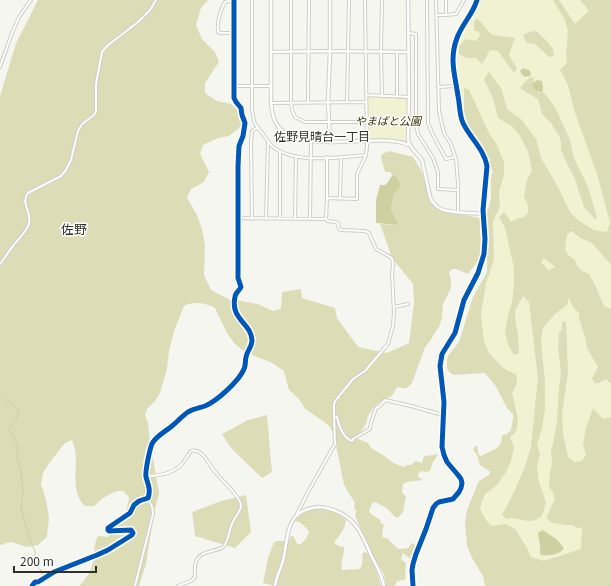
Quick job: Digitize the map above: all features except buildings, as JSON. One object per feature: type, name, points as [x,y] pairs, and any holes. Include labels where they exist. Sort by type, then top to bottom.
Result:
[{"type":"street","points":[[0,67],[12,33],[31,0]]},
{"type":"street","points":[[0,264],[30,223],[25,204],[26,196],[28,193],[61,176],[66,170],[71,160],[78,131],[82,124],[94,115],[96,111],[96,84],[102,52],[106,46],[138,22],[150,10],[156,0]]},
{"type":"street","points":[[147,499],[149,485],[146,476],[150,450],[157,437],[189,412],[206,406],[223,394],[238,379],[244,369],[246,356],[251,347],[251,334],[238,317],[234,306],[235,294],[241,287],[238,278],[238,166],[239,146],[243,136],[245,122],[241,108],[234,98],[234,33],[234,0],[225,2],[218,17],[218,32],[234,33]]},
{"type":"street","points":[[252,0],[252,109],[254,122],[273,146],[280,151],[296,156],[311,158],[366,155]]},
{"type":"street","points":[[270,0],[271,103],[275,122],[284,132],[290,137],[298,140],[311,142],[368,140],[403,142],[409,145],[422,160],[432,202],[446,211],[483,214]]},
{"type":"street","points":[[291,0],[291,103],[295,117],[305,122],[367,122]]},
{"type":"street","points":[[308,103],[310,51],[309,0]]},
{"type":"street","points":[[330,0],[328,102],[330,142]]},
{"type":"street","points":[[347,102],[349,0]]},
{"type":"street","points":[[327,198],[356,199],[357,174],[366,155],[368,140],[365,0]]},
{"type":"street","points":[[382,0],[382,96]]},
{"type":"street","points":[[408,0],[409,145]]},
{"type":"street","points":[[427,0],[428,123],[446,159],[455,157]]},
{"type":"street","points":[[436,0],[439,111],[444,133],[451,144],[456,159],[458,212]]},
{"type":"street","points":[[446,0],[446,15]]},
{"type":"street","points":[[437,15],[456,14],[464,0]]},
{"type":"street","points":[[413,586],[412,570],[414,559],[433,508],[440,502],[453,499],[459,492],[462,483],[458,475],[447,462],[442,447],[444,402],[440,361],[442,354],[455,333],[464,300],[482,262],[484,247],[483,214],[487,166],[486,159],[463,122],[460,112],[452,58],[460,31],[477,0]]},
{"type":"street","points":[[408,34],[416,34],[416,125],[418,134],[433,158],[438,172],[438,189],[458,190]]},
{"type":"street","points":[[271,52],[408,52]]},
{"type":"street","points":[[397,52],[397,97]]},
{"type":"street","points":[[234,86],[271,86]]},
{"type":"street","points":[[438,86],[456,86]]},
{"type":"street","points":[[366,95],[409,97]]},
{"type":"street","points":[[271,103],[366,102]]},
{"type":"street","points":[[252,219],[252,131],[258,126]]},
{"type":"street","points":[[266,219],[268,141]]},
{"type":"street","points":[[310,219],[311,142]]},
{"type":"street","points":[[280,151],[280,219]]},
{"type":"street","points":[[295,219],[296,156]]},
{"type":"street","points":[[340,199],[341,156]]},
{"type":"street","points":[[326,219],[327,157]]},
{"type":"street","points":[[237,218],[326,219],[328,221],[338,223],[340,229],[342,230],[365,231],[369,233],[376,249],[392,258],[393,264],[393,326],[388,344],[365,371],[352,379],[334,404],[335,444],[291,524],[283,560],[275,581],[275,586]]},
{"type":"street","points":[[394,307],[408,304]]},
{"type":"street","points":[[334,416],[337,418],[339,427],[347,440],[352,441],[370,429],[376,408],[385,400],[443,415]]},
{"type":"street","points":[[146,476],[166,474],[174,470],[181,464],[191,451],[197,450],[207,460],[213,470],[237,497],[241,504],[241,508],[232,522],[225,545],[222,548],[201,554],[196,560],[194,566],[194,578],[191,581],[178,586]]},
{"type":"street","points":[[32,586],[36,582],[54,572],[108,550],[132,535],[133,533],[131,530],[109,531],[108,528],[130,513],[134,505],[139,501],[147,499]]},
{"type":"street","points":[[135,586],[153,514],[152,506],[147,499]]},
{"type":"street","points":[[294,519],[301,512],[316,507],[329,508],[346,516],[359,529],[380,573],[384,586]]},
{"type":"green space","points":[[476,0],[611,0],[611,441],[586,529],[584,549],[537,564],[493,528],[482,523],[479,503],[509,434],[515,428],[513,412],[478,327],[480,291],[489,263],[493,210],[487,164],[483,152],[469,133],[460,114],[453,63],[457,39]]},
{"type":"green space","name":"やまばと公園","points":[[366,95],[409,97],[409,145],[403,142],[367,140]]},
{"type":"shaded area","points":[[38,0],[208,0],[201,8],[196,25],[202,39],[215,52],[219,62],[205,83],[205,93],[217,101],[231,104],[242,115],[241,125],[229,136],[218,138],[203,145],[200,154],[209,172],[204,182],[191,189],[187,198],[197,215],[202,229],[205,245],[204,275],[211,290],[230,300],[258,304],[273,311],[281,309],[282,292],[301,289],[302,298],[335,308],[337,318],[358,347],[387,353],[409,343],[414,303],[413,284],[392,258],[380,224],[399,225],[391,209],[394,194],[395,174],[392,175],[390,172],[385,172],[381,158],[382,154],[389,151],[413,157],[421,170],[430,197],[436,206],[445,211],[480,218],[481,257],[468,274],[456,269],[452,269],[449,272],[451,288],[443,304],[442,318],[439,327],[425,347],[412,383],[405,388],[397,387],[392,396],[384,399],[374,407],[368,416],[366,424],[358,439],[368,443],[371,448],[393,463],[404,467],[411,465],[416,461],[422,463],[424,456],[438,455],[433,462],[430,471],[421,471],[418,474],[418,477],[423,480],[403,484],[402,492],[406,497],[403,512],[398,518],[385,507],[375,502],[373,502],[369,510],[370,513],[384,525],[382,533],[383,538],[387,538],[398,549],[408,548],[412,543],[415,545],[412,558],[409,558],[403,553],[401,559],[406,563],[405,580],[397,581],[395,586],[386,586],[384,574],[374,558],[355,516],[355,503],[344,485],[334,435],[330,427],[305,409],[300,400],[289,390],[284,371],[272,363],[245,352],[235,344],[227,333],[215,308],[200,303],[188,304],[184,306],[174,331],[169,351],[167,369],[160,393],[156,400],[147,409],[145,415],[148,423],[159,493],[154,513],[146,564],[139,586],[79,586],[90,572],[94,558],[95,542],[98,536],[108,537],[116,528],[122,519],[129,497],[123,491],[117,491],[103,498],[94,506],[85,506],[77,491],[76,456],[72,440],[65,443],[43,473],[41,484],[49,517],[47,537],[38,545],[27,547],[11,542],[0,545],[0,96],[16,43]]},
{"type":"shaded area","points":[[553,0],[559,0],[575,24],[589,11],[580,0],[611,0],[611,265],[592,243],[580,238],[572,231],[567,234],[565,249],[568,255],[575,260],[577,266],[582,271],[589,274],[604,306],[611,309],[611,384],[606,379],[599,383],[595,383],[592,378],[598,367],[587,348],[579,313],[573,307],[568,297],[568,304],[555,314],[543,328],[541,340],[545,382],[545,409],[537,445],[540,454],[537,466],[539,482],[546,502],[542,516],[536,520],[528,521],[513,518],[506,519],[502,515],[524,469],[531,447],[538,378],[529,302],[523,296],[515,311],[519,353],[514,355],[508,345],[505,332],[512,303],[514,268],[505,228],[499,217],[504,212],[511,222],[518,218],[525,217],[528,212],[528,205],[524,196],[527,180],[532,171],[528,151],[513,127],[498,118],[493,98],[484,79],[489,72],[501,88],[507,109],[521,119],[536,139],[541,158],[558,187],[570,212],[579,221],[594,230],[607,232],[610,223],[597,174],[575,113],[568,85],[560,70],[567,63],[566,54],[568,31],[565,20]],"holes":[[[544,258],[555,267],[549,270],[551,273],[541,262]]]},
{"type":"shaded area","points":[[477,18],[492,35],[515,38],[509,55],[517,69],[514,73],[498,51],[490,50],[482,64],[475,57],[467,58],[459,54],[459,47],[465,39],[476,41],[481,34],[474,30],[474,22]]},
{"type":"shaded area","points":[[536,31],[553,49],[554,56],[549,57],[535,44],[527,43],[523,35]]},
{"type":"shaded area","points":[[523,68],[529,70],[531,73],[530,76],[525,77],[522,74],[520,71]]},
{"type":"shaded area","points":[[530,77],[534,78],[533,82],[538,93],[544,93],[556,109],[570,140],[574,158],[588,187],[597,218],[595,219],[584,207],[575,179],[561,150],[559,136],[551,123],[542,114],[538,99],[521,89],[521,86]]},
{"type":"shaded area","points":[[537,80],[542,81],[542,93],[535,90],[533,87],[533,83]]},
{"type":"shaded area","points":[[464,88],[469,90],[504,162],[504,175],[499,192],[500,207],[493,221],[494,259],[486,284],[481,314],[484,341],[489,353],[500,365],[508,371],[516,374],[517,383],[512,393],[518,419],[515,433],[510,438],[514,447],[511,461],[506,472],[496,486],[485,494],[480,509],[491,526],[506,524],[515,529],[531,557],[544,561],[581,549],[582,528],[572,525],[553,523],[546,518],[555,499],[549,486],[552,463],[551,453],[557,422],[561,373],[558,348],[559,334],[562,329],[562,322],[566,321],[568,372],[562,414],[563,433],[568,457],[574,462],[582,461],[586,455],[583,444],[586,428],[593,408],[603,419],[611,417],[611,586],[485,586],[483,576],[472,558],[467,546],[465,524],[467,510],[479,481],[489,475],[490,472],[480,465],[477,455],[473,450],[475,446],[477,446],[479,455],[481,456],[497,448],[501,443],[502,435],[507,434],[511,430],[513,414],[507,408],[495,385],[485,373],[453,375],[447,368],[448,356],[459,342],[473,297],[487,272],[487,213],[491,199],[491,180],[493,171],[477,137],[468,125],[464,110]]},
{"type":"shaded area","points":[[394,174],[400,183],[399,189],[394,194],[391,209],[399,225],[376,223],[376,200],[380,185],[385,185]]},
{"type":"shaded area","points":[[267,415],[272,472],[262,478],[231,448],[222,434],[248,420]]},
{"type":"shaded area","points":[[246,495],[251,532],[235,548],[195,536],[192,512],[221,501]]},
{"type":"shaded area","points":[[317,509],[333,512],[346,520],[340,535],[334,543],[344,547],[342,570],[359,569],[362,564],[362,555],[364,552],[369,554],[376,569],[381,586],[275,586],[263,583],[268,558],[274,542],[289,541],[291,536],[293,536],[298,545],[302,543],[307,538],[309,531],[301,523],[295,521],[302,514]]},
{"type":"shaded area","points":[[542,530],[556,539],[564,549],[553,555],[541,555],[538,533]]},
{"type":"waterway","points":[[6,398],[6,401],[14,405],[19,412],[16,421],[10,426],[9,429],[17,444],[17,458],[21,471],[23,491],[21,507],[29,538],[35,551],[35,564],[42,571],[42,575],[33,586]]},
{"type":"cycle path","points":[[32,586],[35,582],[38,582],[54,572],[108,550],[132,535],[133,533],[131,530],[109,531],[108,528],[130,513],[134,505],[139,501],[148,498],[149,490],[146,470],[153,442],[188,412],[205,406],[221,395],[233,385],[245,368],[247,355],[252,340],[251,334],[235,311],[234,304],[235,296],[241,287],[238,278],[238,166],[239,146],[243,136],[245,123],[241,108],[234,98],[234,0]]},
{"type":"cycle path","points":[[413,586],[413,564],[433,508],[439,502],[453,499],[459,492],[462,483],[461,479],[447,462],[442,447],[444,402],[440,366],[442,354],[455,333],[464,300],[478,273],[484,254],[485,239],[483,210],[487,166],[483,154],[462,120],[453,60],[453,53],[457,38],[477,0]]},
{"type":"district","name":"佐野見晴台一丁目","points":[[322,135]]},
{"type":"district","name":"佐野","points":[[74,228]]}]
